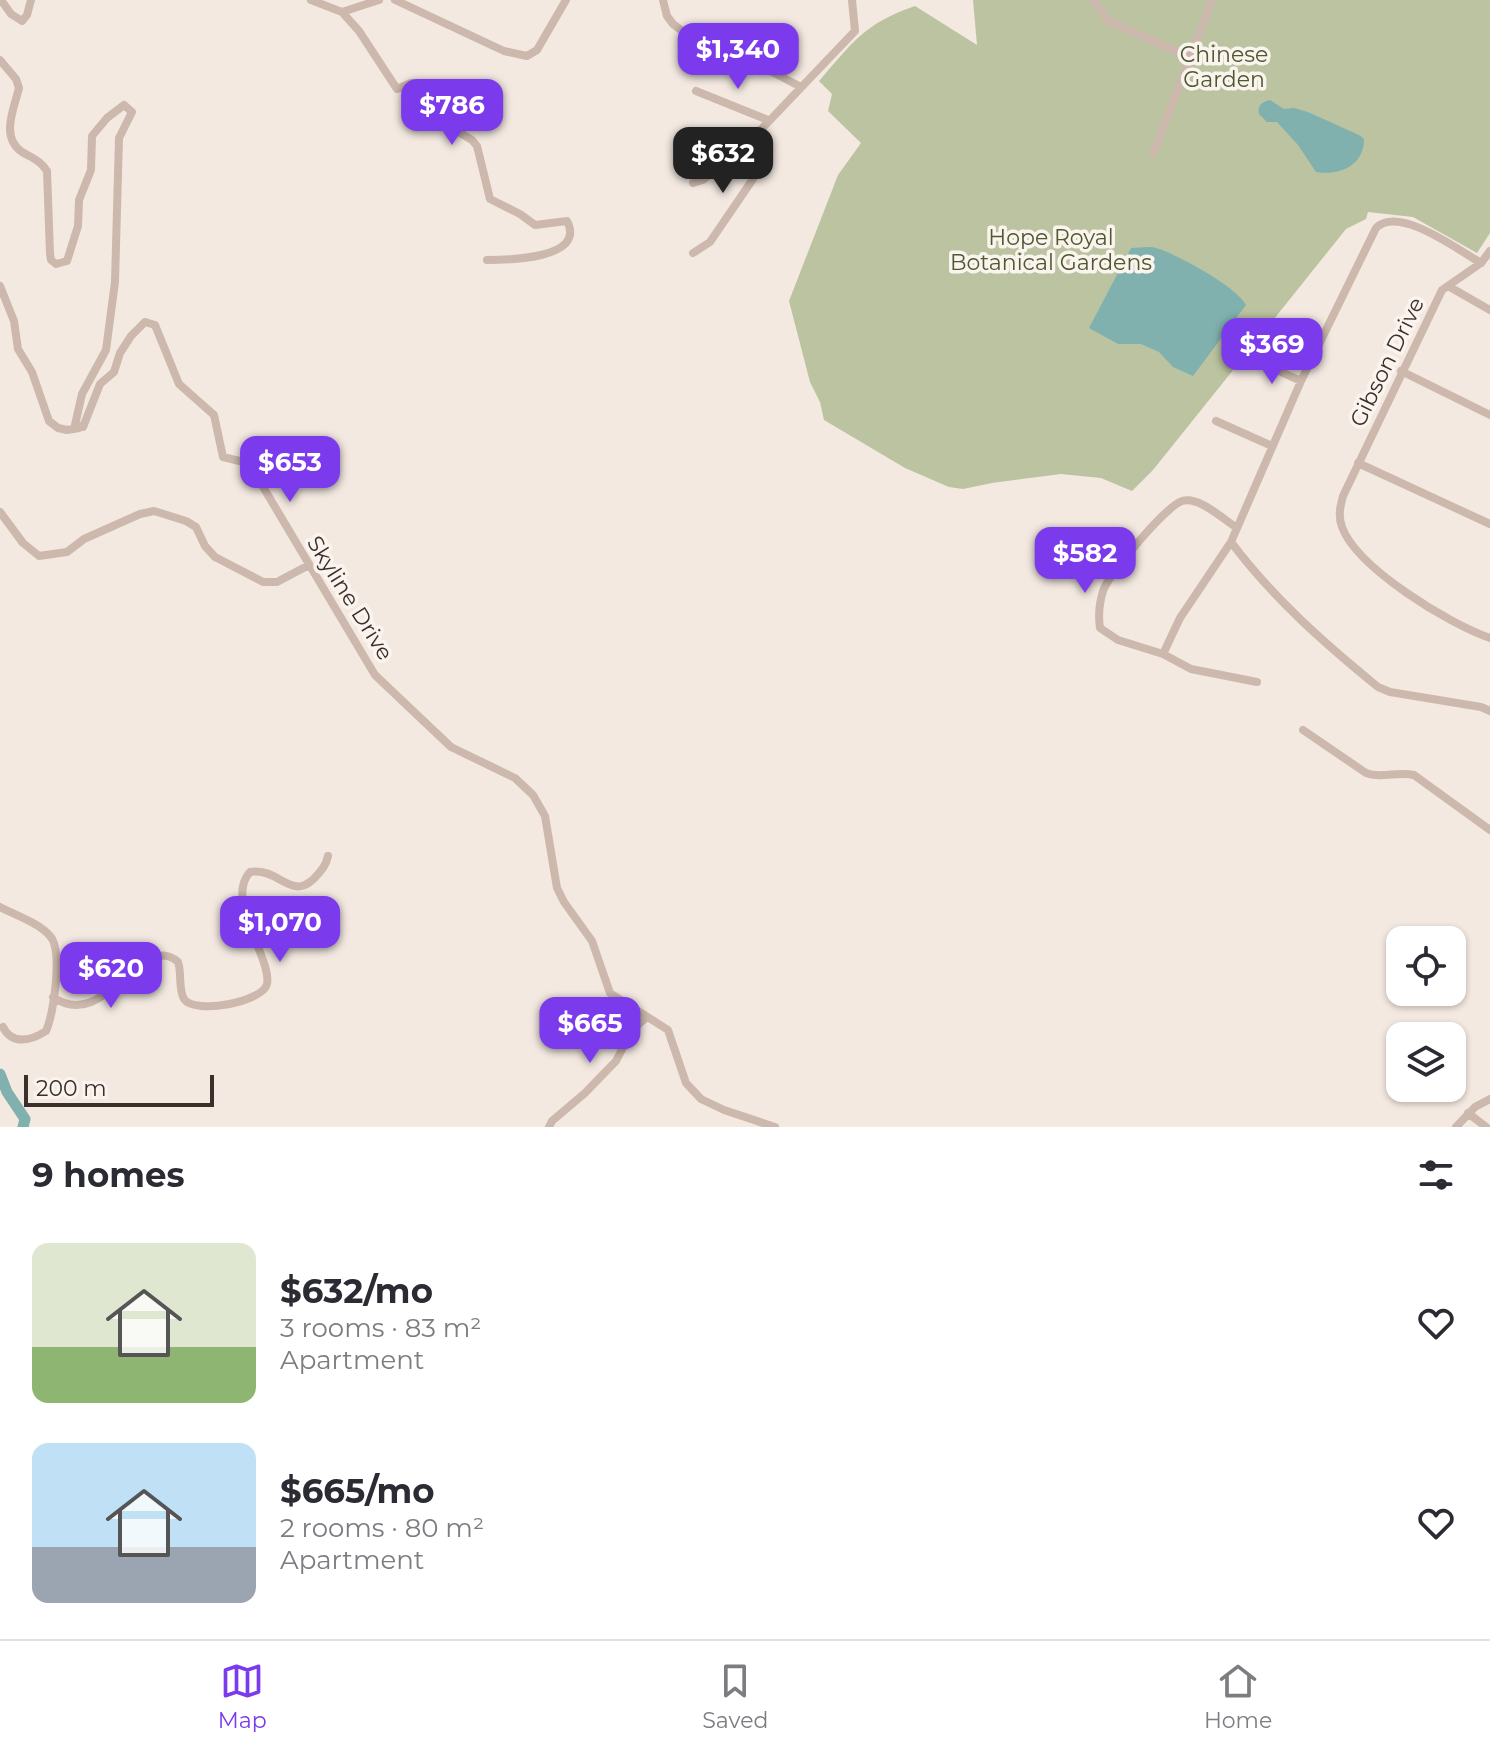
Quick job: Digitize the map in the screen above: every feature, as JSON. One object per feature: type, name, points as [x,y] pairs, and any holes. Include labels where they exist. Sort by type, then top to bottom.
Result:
[{"type":"street","points":[[1,0],[11,14],[22,21],[31,0]]},
{"type":"street","points":[[311,0],[342,12],[359,31],[397,89],[411,83],[420,85],[447,125],[472,140],[477,146],[490,199],[535,225],[567,221],[570,227],[571,235],[566,242],[543,256],[487,260]]},
{"type":"street","points":[[342,12],[379,0]]},
{"type":"street","points":[[395,0],[504,51],[527,56],[537,50],[566,0]]},
{"type":"street","points":[[663,0],[667,16],[673,24],[706,49],[759,65],[801,87]]},
{"type":"street","points":[[693,183],[703,180],[750,141],[855,31],[852,0]]},
{"type":"street","points":[[1093,0],[1108,21],[1189,57]]},
{"type":"street","points":[[1153,154],[1212,0]]},
{"type":"street","points":[[0,60],[16,79],[19,88],[9,116],[10,140],[20,151],[41,162],[47,171],[50,254],[56,264],[67,261],[72,250],[78,226],[79,200],[91,170],[92,136],[118,108],[124,105],[132,112],[119,138],[115,282],[106,350],[82,394],[75,416],[75,425],[79,428]]},
{"type":"street","points":[[696,91],[768,120]]},
{"type":"street","points":[[693,253],[710,242],[753,179],[750,141]]},
{"type":"street","points":[[1163,654],[1180,618],[1231,542],[1301,381],[1380,224],[1389,221],[1420,228],[1481,263]]},
{"type":"street","name":"Gibson Drive","points":[[1490,251],[1481,263],[1442,290],[1358,463],[1339,513],[1342,528],[1355,548],[1381,576],[1472,632],[1490,638]]},
{"type":"street","points":[[0,286],[14,321],[18,349],[32,372],[49,421],[67,430],[79,428]]},
{"type":"street","points":[[1448,286],[1490,310]]},
{"type":"street","name":"Skyline Drive","points":[[79,428],[86,422],[90,404],[100,384],[114,372],[120,353],[131,336],[145,322],[155,325],[179,384],[214,415],[223,457],[248,463],[342,615],[375,675],[451,747],[515,778],[533,795],[545,816],[557,888],[592,941],[605,983],[618,1000],[668,1030],[686,1083],[701,1099],[775,1127]]},
{"type":"street","points":[[1257,361],[1301,381]]},
{"type":"street","points":[[1401,371],[1490,415]]},
{"type":"street","points":[[1216,421],[1272,446]]},
{"type":"street","points":[[1358,463],[1490,524]]},
{"type":"street","points":[[1237,528],[1199,503],[1182,501],[1152,527],[1104,588],[1098,612],[1100,628],[1118,640],[1163,654],[1191,669],[1257,682]]},
{"type":"street","points":[[0,512],[23,543],[39,556],[67,552],[84,539],[140,514],[154,511],[196,527],[205,546],[215,557],[263,582],[277,582],[309,565]]},
{"type":"street","points":[[1231,542],[1249,567],[1306,628],[1378,687],[1490,711]]},
{"type":"street","points":[[1303,730],[1372,776],[1414,775],[1490,830]]},
{"type":"street","points":[[53,997],[61,1003],[78,1006],[99,999],[144,961],[167,955],[178,962],[184,999],[192,1005],[208,1007],[252,998],[267,986],[267,978],[250,934],[243,895],[245,877],[250,872],[267,871],[290,887],[301,887],[326,866],[328,856]]},
{"type":"street","points":[[0,907],[49,934],[55,943],[57,960],[46,1031],[32,1039],[18,1040],[7,1035],[3,1027]]},
{"type":"street","points":[[549,1127],[616,1061],[632,1030],[647,1017]]},
{"type":"street","points":[[1456,1127],[1468,1113],[1490,1099]]},
{"type":"street","points":[[1468,1113],[1486,1127]]},
{"type":"green space","name":"Hope Royal Botanical Gardens","points":[[973,0],[1490,0],[1490,233],[1477,253],[1413,217],[1368,212],[1366,219],[1346,229],[1153,470],[1132,491],[1101,478],[1061,474],[963,489],[949,487],[905,468],[824,420],[820,402],[810,382],[789,301],[838,175],[861,143],[828,111],[832,94],[819,81],[861,35],[884,19],[915,6],[977,45]]},
{"type":"water","points":[[1270,100],[1284,109],[1308,112],[1359,135],[1364,139],[1360,156],[1341,170],[1316,172],[1298,145],[1277,122],[1267,122],[1259,114],[1261,104]]},
{"type":"water","points":[[1153,247],[1166,251],[1206,272],[1231,289],[1246,305],[1193,376],[1173,367],[1159,352],[1141,344],[1118,344],[1089,328],[1131,248]]},
{"type":"waterway","points":[[0,1074],[7,1092],[25,1119],[23,1127]]},
{"type":"park label","name":"Chinese Garden","points":[[1224,66]]}]
